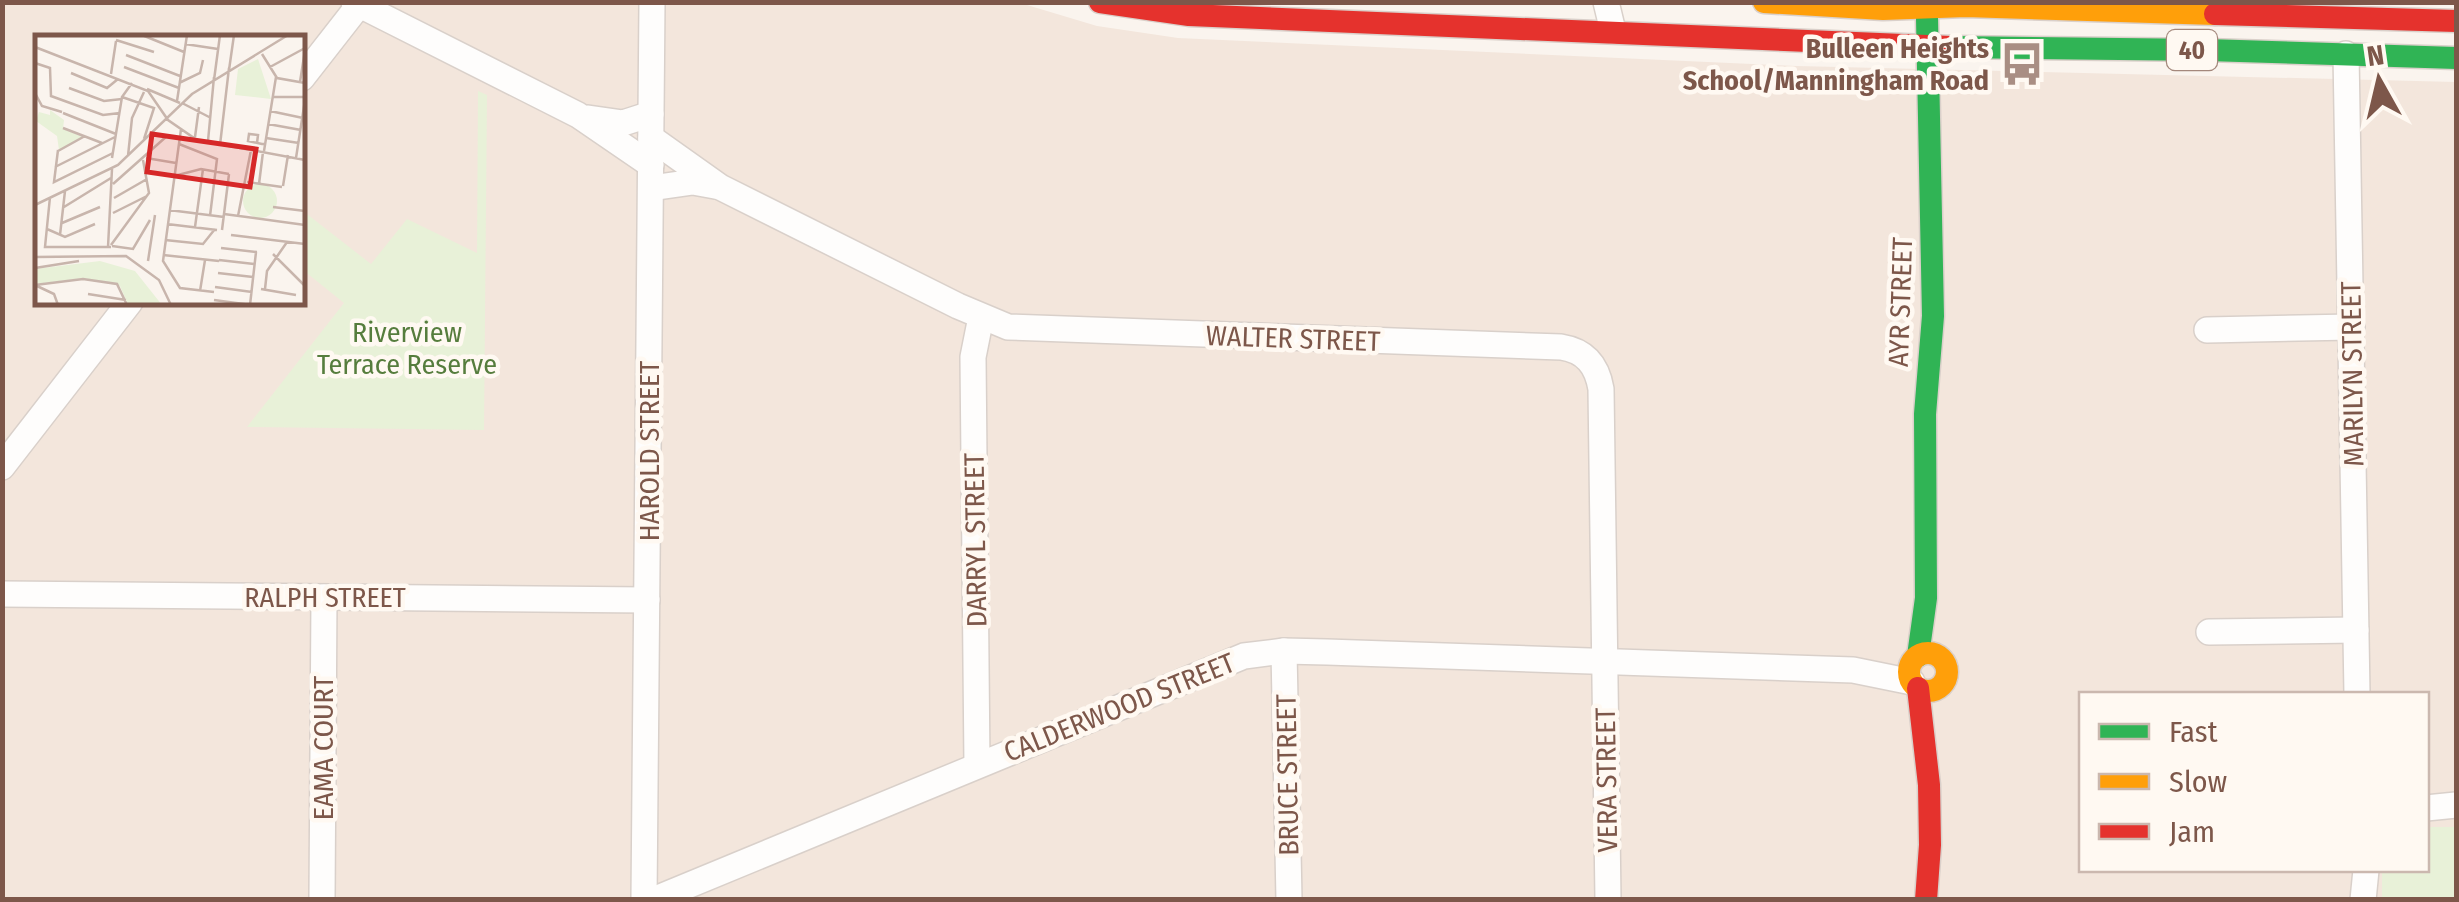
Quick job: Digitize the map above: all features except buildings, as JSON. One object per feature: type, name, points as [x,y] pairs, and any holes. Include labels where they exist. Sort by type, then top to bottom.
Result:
[{"type":"main road","name":"40","points":[[1100,2],[1189,15],[1927,47],[2456,58]]},
{"type":"main road","name":"40","points":[[1764,2],[1883,9],[2456,22]]},
{"type":"main road","name":"AYR STREET","points":[[1926,900],[1924,880],[1930,851],[1923,672],[1925,414],[1933,316],[1927,7]]},
{"type":"main road","name":"AYR STREET","points":[[1930,851],[1944,900]]},
{"type":"street","name":"HAROLD STREET","points":[[644,900],[652,2]]},
{"type":"street","points":[[1606,2],[1613,32]]},
{"type":"street","points":[[305,74],[356,4],[578,115],[651,177]]},
{"type":"street","name":"MARILYN STREET","points":[[2346,54],[2357,692]]},
{"type":"street","points":[[578,115],[651,126]]},
{"type":"street","name":"WALTER STREET","points":[[651,126],[720,187],[981,317],[1023,328],[1561,347],[1583,354],[1594,366],[1601,389],[1604,661]]},
{"type":"street","name":"WALTER STREET","points":[[651,177],[720,187]]},
{"type":"street","points":[[2,468],[128,305]]},
{"type":"street","name":"DARRYL STREET","points":[[978,765],[973,357],[981,317]]},
{"type":"street","points":[[2206,330],[2352,327]]},
{"type":"street","name":"RALPH STREET","points":[[2,594],[648,600]]},
{"type":"street","name":"EAMA COURT","points":[[322,900],[324,597]]},
{"type":"street","points":[[2210,632],[2356,630]]},
{"type":"street","name":"CALDERWOOD STREET","points":[[652,900],[1233,659],[1284,652],[1923,672]]},
{"type":"street","name":"BRUCE STREET","points":[[1284,652],[1289,900]]},
{"type":"street","name":"VERA STREET","points":[[1604,661],[1608,900]]},
{"type":"street","points":[[2353,872],[2360,900]]},
{"type":"street","points":[[2360,900],[2366,872]]},
{"type":"shaded area","points":[[1017,2],[1097,26],[1178,38],[1797,66],[2456,82],[2456,899],[3,899],[2,3]]},
{"type":"green space","name":"Riverview Terrace Reserve","points":[[478,91],[487,95],[484,430],[247,427],[344,303],[305,272],[305,213],[371,264],[407,219],[477,253]]},
{"type":"green space","points":[[2429,827],[2456,827],[2456,899],[2382,899],[2382,872],[2429,872]]},
{"type":"traffic: fast","points":[[1918,656],[1926,598],[1925,414],[1933,316],[1927,18]]},
{"type":"traffic: fast","points":[[1951,47],[2456,58]]},
{"type":"traffic: slow","points":[[1764,2],[1883,9],[1966,6],[2215,14]]},
{"type":"traffic: slow","points":[[1928,653],[1941,659],[1947,672],[1941,685],[1928,691],[1915,685],[1909,672],[1915,659],[1928,653]]},
{"type":"traffic: jam","points":[[1100,2],[1189,15],[1951,47]]},
{"type":"traffic: jam","points":[[2215,14],[2456,21]]},
{"type":"traffic: jam","points":[[1918,688],[1929,785],[1926,900]]},
{"type":"place","name":"Bulleen Heights School/Manningham Road","points":[[2022,64]]}]
